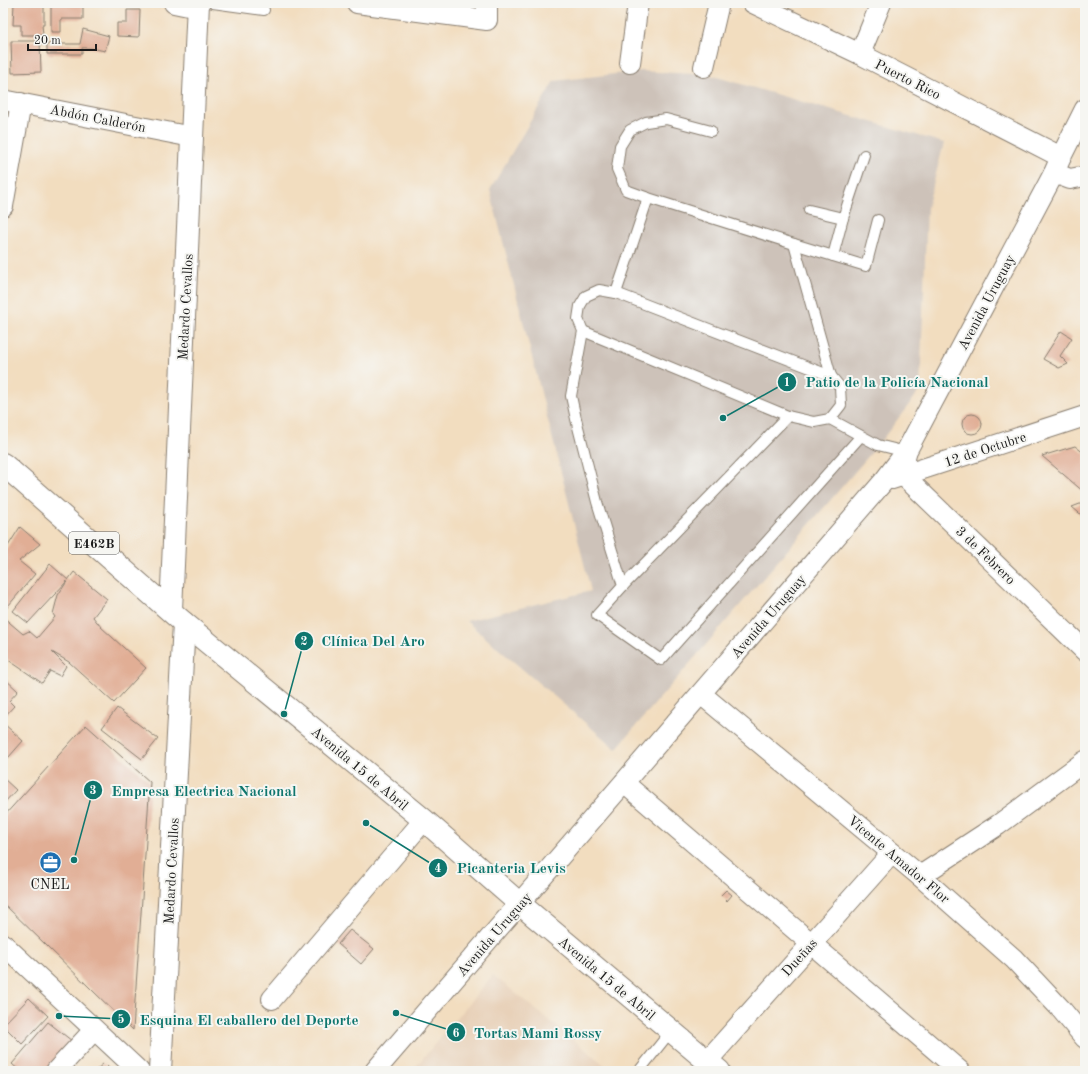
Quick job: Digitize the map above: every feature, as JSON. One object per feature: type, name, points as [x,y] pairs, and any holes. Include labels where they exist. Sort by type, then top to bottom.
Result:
[{"type":"street","points":[[174,3],[203,5]]},
{"type":"street","points":[[357,3],[487,12]]},
{"type":"street","points":[[630,63],[638,3]]},
{"type":"street","points":[[704,67],[719,3]]},
{"type":"street","name":"Puerto Rico","points":[[753,3],[860,54],[1057,165],[1070,179],[1085,176]]},
{"type":"street","points":[[860,54],[881,3]]},
{"type":"street","name":"Medardo Cevallos","points":[[160,1071],[178,616],[192,137],[203,5]]},
{"type":"street","points":[[3,206],[12,102]]},
{"type":"street","name":"Abdón Calderón","points":[[12,102],[192,137]]},
{"type":"street","name":"Avenida Uruguay","points":[[375,1071],[884,481],[906,452],[1085,109]]},
{"type":"street","name":"12 de Octubre","points":[[884,481],[1085,416]]},
{"type":"street","points":[[903,475],[906,452]]},
{"type":"street","name":"Avenida 15 de Abril","points":[[3,464],[178,616],[424,820],[520,904],[713,1066]]},
{"type":"street","name":"3 de Febrero","points":[[903,475],[1085,651]]},
{"type":"street","name":"Vicente Amador Flor","points":[[700,694],[920,876],[1014,959],[1060,1008],[1085,1038]]},
{"type":"street","points":[[920,876],[998,825],[1085,761]]},
{"type":"street","points":[[624,783],[960,1071]]},
{"type":"street","points":[[272,998],[424,820]]},
{"type":"street","name":"Dueñas","points":[[713,1066],[811,943],[892,853]]},
{"type":"street","points":[[3,944],[139,1071]]},
{"type":"street","points":[[56,1071],[94,1030]]},
{"type":"lane","points":[[203,5],[264,10]]},
{"type":"lane","points":[[711,131],[666,119],[646,122],[630,130],[620,146],[617,169],[626,190],[866,266],[878,220]]},
{"type":"lane","points":[[833,256],[843,218],[864,155]]},
{"type":"lane","points":[[616,293],[648,198]]},
{"type":"lane","points":[[809,210],[843,218]]},
{"type":"lane","points":[[794,244],[831,376],[840,387],[841,405],[830,419]]},
{"type":"lane","points":[[623,586],[597,502],[576,419],[572,396],[583,331],[578,318],[580,306],[586,296],[599,290],[616,293],[831,376]]},
{"type":"lane","points":[[583,331],[788,416],[814,422],[830,419],[878,445],[906,452]]},
{"type":"lane","points":[[788,416],[623,586],[597,615],[661,660],[860,436]]},
{"type":"lane","points":[[639,1071],[671,1031]]},
{"type":"shaded area","points":[[641,71],[710,75],[944,143],[927,208],[920,390],[878,445],[616,749],[466,621],[591,591],[490,190],[554,81]]},
{"type":"shaded area","points":[[493,975],[612,1071],[412,1071]]},
{"type":"building","points":[[14,3],[44,3],[44,25],[42,25],[43,35],[21,35],[21,25],[13,25]]},
{"type":"building","points":[[51,3],[83,3],[83,19],[61,19],[61,32],[51,32]]},
{"type":"building","points":[[127,10],[140,10],[139,37],[117,36],[117,23],[127,23]]},
{"type":"building","points":[[83,29],[109,36],[105,51],[82,48],[82,54],[47,54],[47,44],[80,44]]},
{"type":"building","points":[[11,41],[40,41],[41,72],[12,73]]},
{"type":"building","points":[[1061,331],[1072,338],[1060,356],[1068,364],[1059,368],[1043,359]]},
{"type":"building","points":[[972,414],[979,417],[982,424],[979,431],[972,434],[965,431],[962,424],[965,417]]},
{"type":"building","points":[[1075,446],[1085,454],[1085,493],[1042,456]]},
{"type":"building","points":[[1085,502],[1085,518],[1072,507]]},
{"type":"building","points":[[20,527],[40,544],[19,561],[35,574],[3,612],[3,554]]},
{"type":"building","points":[[50,564],[68,580],[28,623],[13,611]]},
{"type":"building","points":[[74,572],[107,599],[93,617],[101,627],[146,668],[114,703],[69,662],[52,652],[66,666],[60,676],[50,671],[42,683],[4,657],[3,659],[3,617],[23,634],[29,631],[37,638],[55,617],[53,614],[58,595]]},
{"type":"building","points":[[3,677],[18,691],[9,701],[14,706],[3,718]]},
{"type":"building","points":[[117,708],[158,739],[142,759],[102,728]]},
{"type":"building","points":[[3,723],[23,741],[8,758],[3,754]]},
{"type":"building","points":[[86,725],[150,782],[133,1030],[3,903],[3,817]]},
{"type":"building","points":[[3,778],[16,790],[3,804]]},
{"type":"building","points":[[726,890],[732,895],[727,901],[721,895]]},
{"type":"building","points":[[350,930],[374,949],[361,964],[338,944]]},
{"type":"building","points":[[29,998],[48,1016],[22,1044],[3,1025]]},
{"type":"building","points":[[48,1022],[72,1041],[46,1071],[20,1071],[12,1064]]},
{"type":"building","points":[[104,1063],[112,1071],[95,1071]]},
{"type":"place","name":"Patio de la Policía Nacional","points":[[723,418]]},
{"type":"place","name":"Clínica Del Aro","points":[[284,714]]},
{"type":"place","name":"Picanteria Levis","points":[[366,823]]},
{"type":"place","name":"Empresa Electrica Nacional","points":[[74,860]]},
{"type":"place","name":"CNEL","points":[[50,862]]},
{"type":"place","name":"Tortas Mami Rossy","points":[[396,1013]]},
{"type":"place","name":"Esquina El caballero del Deporte","points":[[59,1016]]}]
